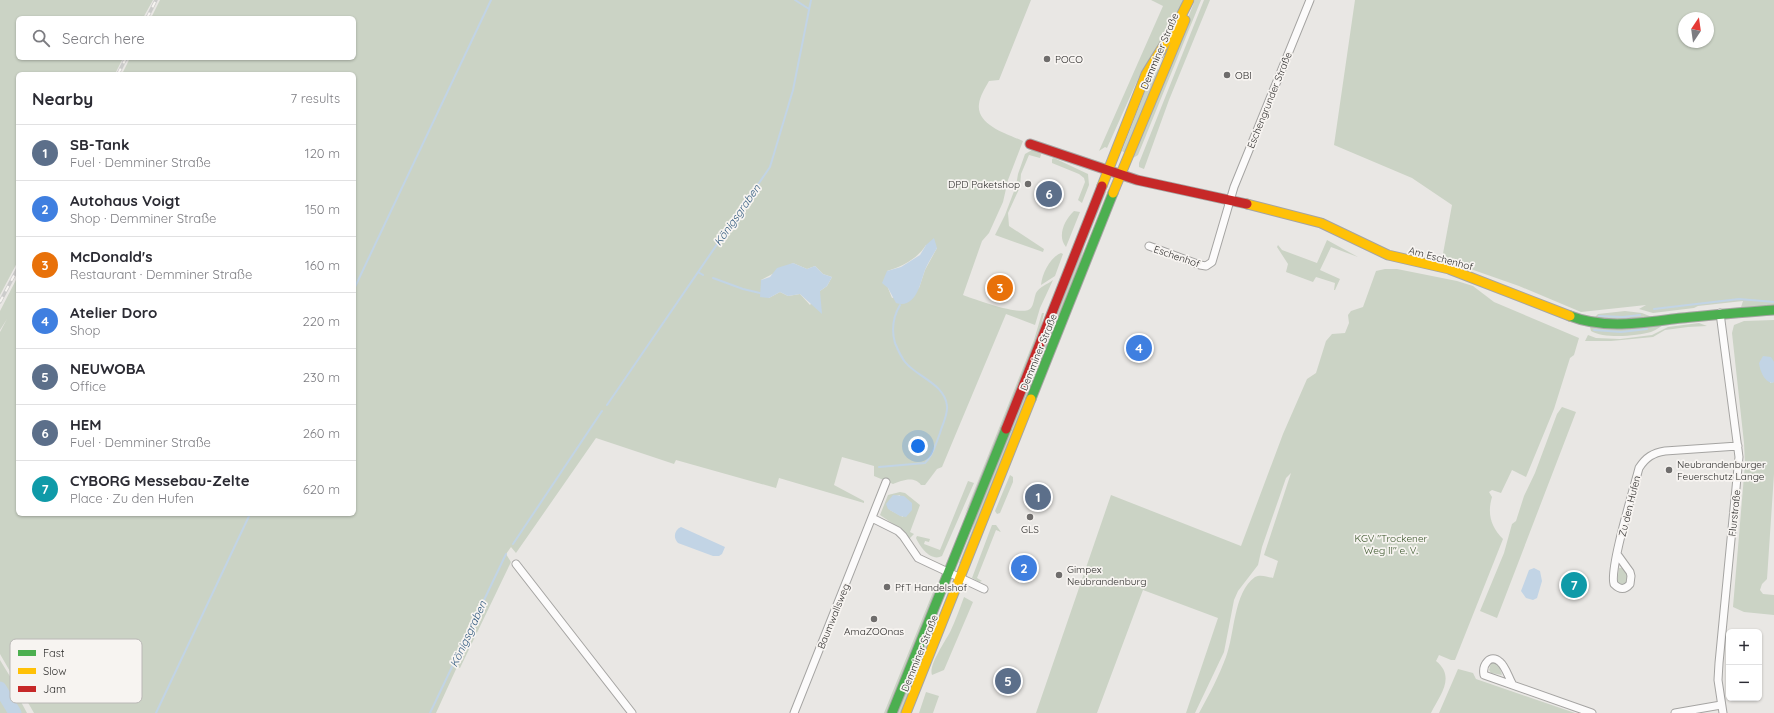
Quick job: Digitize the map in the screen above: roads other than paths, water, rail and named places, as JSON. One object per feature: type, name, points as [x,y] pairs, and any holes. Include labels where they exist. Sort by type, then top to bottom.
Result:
[{"type":"main road","name":"Demminer Straße","points":[[892,713],[949,573],[1146,74],[1177,24],[1189,0]]},
{"type":"main road","name":"Demminer Straße","points":[[906,713],[1121,174],[1193,0]]},
{"type":"main road","points":[[1030,144],[1107,170]]},
{"type":"main road","name":"Am Eschenhof","points":[[1107,170],[1148,183],[1231,200],[1321,223],[1388,255],[1449,269],[1589,322],[1624,324],[1720,313],[1774,310]]},
{"type":"street","name":"Eschengrunder Straße","points":[[1231,200],[1234,187],[1310,0]]},
{"type":"street","name":"Eschenhof","points":[[1149,246],[1200,265],[1208,265],[1213,260],[1231,200]]},
{"type":"street","name":"Flurstraße","points":[[1720,313],[1738,446],[1738,475],[1718,680],[1723,713]]},
{"type":"street","name":"Zu den Hufen","points":[[1618,554],[1639,468],[1645,459],[1654,453],[1665,451],[1738,446]]},
{"type":"street","name":"Baumwallsweg","points":[[794,713],[886,482]]},
{"type":"street","points":[[872,518],[898,531],[918,558],[984,589]]},
{"type":"street","points":[[516,564],[632,713]]},
{"type":"street","points":[[1513,685],[1592,713]]},
{"type":"street","points":[[1675,713],[1721,705]]},
{"type":"water","points":[[934,238],[937,248],[925,270],[916,294],[913,299],[908,302],[903,304],[896,303],[888,288],[882,283],[887,271],[901,267],[920,255],[926,245]]},
{"type":"water","points":[[793,263],[807,269],[815,266],[823,274],[832,277],[827,286],[820,291],[822,314],[800,294],[788,296],[780,292],[769,298],[760,297],[761,280],[770,277],[777,268]]},
{"type":"water","points":[[1763,356],[1771,357],[1774,362],[1774,382],[1772,383],[1765,378],[1760,369],[1759,363]]},
{"type":"water","points":[[893,495],[904,496],[912,503],[912,510],[906,517],[900,516],[888,509],[886,504]]},
{"type":"water","points":[[681,527],[725,547],[722,554],[719,556],[713,556],[678,543],[675,539],[675,534]]},
{"type":"water","points":[[1534,568],[1540,571],[1542,581],[1537,598],[1533,600],[1526,598],[1521,591],[1529,570]]},
{"type":"waterway","points":[[356,285],[491,0]]},
{"type":"waterway","points":[[795,0],[809,9]]},
{"type":"waterway","name":"Königsgraben","points":[[607,405],[770,167],[793,90],[811,0]]},
{"type":"waterway","name":"Königsgraben","points":[[698,272],[703,275]]},
{"type":"waterway","points":[[713,278],[743,289],[760,293]]},
{"type":"waterway","points":[[1654,309],[1739,299],[1774,302]]},
{"type":"waterway","points":[[879,467],[925,463],[934,449],[947,413],[945,398],[941,392],[930,381],[910,367],[897,348],[893,328],[894,319],[900,305]]},
{"type":"waterway","points":[[1599,316],[1623,317],[1640,315]]},
{"type":"waterway","points":[[1594,330],[1621,332],[1647,329]]},
{"type":"waterway","name":"Königsgraben","points":[[513,544],[602,411]]},
{"type":"waterway","points":[[156,713],[249,516]]},
{"type":"waterway","name":"Königsgraben","points":[[430,713],[506,554]]},
{"type":"waterway","points":[[0,688],[15,713]]},
{"type":"railway","points":[[148,16],[156,0]]},
{"type":"railway","points":[[119,72],[125,60]]},
{"type":"railway","points":[[0,302],[16,272]]},
{"type":"place","name":"POCO","points":[[1047,59]]},
{"type":"place","name":"OBI","points":[[1227,75]]},
{"type":"place","name":"DPD Paketshop","points":[[1028,184]]},
{"type":"place","name":"HEM","points":[[1049,194]]},
{"type":"place","name":"McDonald's","points":[[1000,288]]},
{"type":"place","name":"Atelier Doro","points":[[1139,348]]},
{"type":"place","name":"Neubrandenburger Feuerschutz Lange","points":[[1669,470]]},
{"type":"place","name":"SB-Tank","points":[[1038,497]]},
{"type":"place","name":"GLS","points":[[1030,517]]},
{"type":"place","name":"Autohaus Voigt","points":[[1024,568]]},
{"type":"place","name":"Gimpex Neubrandenburg","points":[[1059,575]]},
{"type":"place","name":"CYBORG Messebau-Zelte","points":[[1574,585]]},
{"type":"place","name":"PfT Handelshof","points":[[887,587]]},
{"type":"place","name":"AmaZOOnas","points":[[874,619]]},
{"type":"place","name":"NEUWOBA","points":[[1008,681]]},
{"type":"park label","name":"KGV \"Trockener Weg II\" e. V.","points":[[1391,544]]}]
